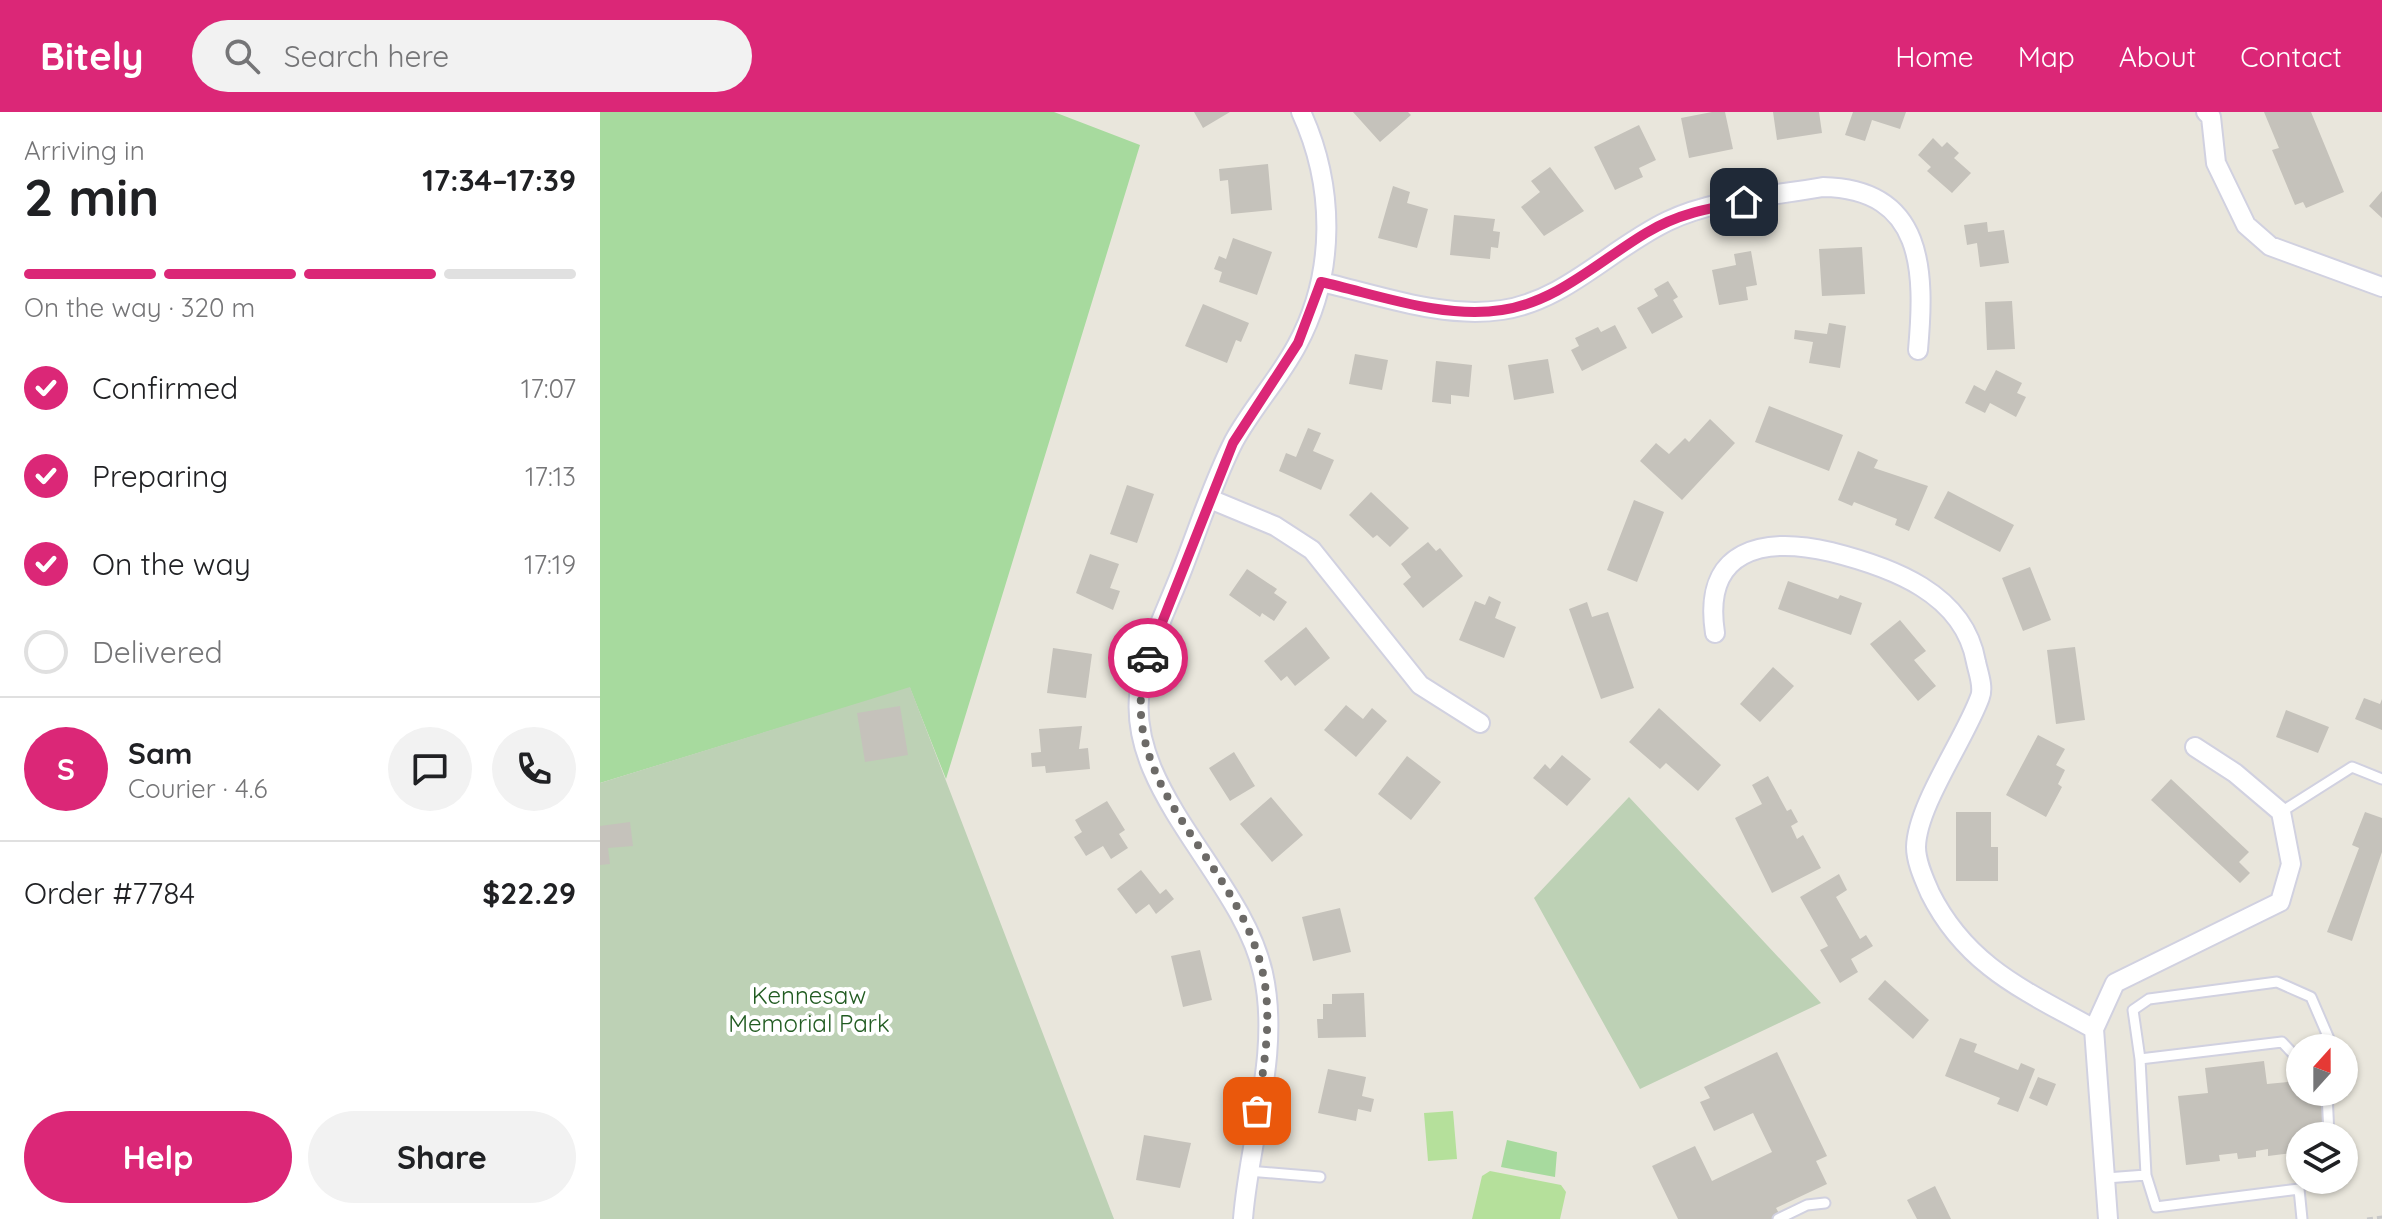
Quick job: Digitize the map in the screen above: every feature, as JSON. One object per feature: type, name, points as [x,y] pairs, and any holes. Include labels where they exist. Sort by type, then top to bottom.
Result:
[{"type":"street","points":[[1243,1219],[1268,1028],[1259,958],[1240,911],[1151,767],[1139,725],[1138,702],[1145,668],[1233,443],[1298,343],[1321,282],[1327,225],[1325,191],[1315,146],[1301,112]]},
{"type":"street","points":[[2206,112],[2211,117],[2216,163],[2246,225],[2270,246],[2382,287]]},
{"type":"street","points":[[1321,282],[1443,310],[1509,309],[1553,293],[1647,232],[1680,216],[1823,187],[1841,187],[1881,202],[1904,225],[1915,246],[1922,277],[1918,350]]},
{"type":"street","points":[[1210,499],[1275,526],[1312,550],[1405,669],[1443,702],[1480,723]]},
{"type":"street","points":[[1715,633],[1711,607],[1721,572],[1751,549],[1772,544],[1802,545],[1910,579],[1941,600],[1959,618],[1973,645],[1982,693],[1920,824],[1916,848],[1923,877],[1936,905],[1973,956],[1996,975],[2094,1029]]},
{"type":"street","points":[[2109,1218],[2094,1029],[2115,983],[2280,902],[2291,864],[2281,812],[2235,773],[2195,747]]},
{"type":"lane","points":[[2281,812],[2352,767],[2382,779]]},
{"type":"lane","points":[[2286,1187],[2156,1207],[2146,1175],[2140,1059],[2133,1010],[2149,999],[2277,982],[2311,997],[2327,1034]]},
{"type":"lane","points":[[2140,1059],[2282,1042],[2286,1046]]},
{"type":"lane","points":[[1248,1171],[1320,1177]]},
{"type":"lane","points":[[2106,1178],[2146,1175]]},
{"type":"lane","points":[[2302,1194],[2302,1219]]},
{"type":"lane","points":[[1778,1219],[1807,1205],[1825,1203]]},
{"type":"path","points":[[2367,1219],[2382,1217]]},
{"type":"green space","points":[[600,112],[1054,112],[1140,145],[946,779],[910,688],[600,783]]},
{"type":"green space","name":"Kennesaw Memorial Park","points":[[910,687],[1114,1219],[600,1219],[600,783]]},
{"type":"green space","points":[[1629,797],[1821,1003],[1640,1089],[1534,898]]},
{"type":"green space","points":[[1453,1111],[1457,1159],[1428,1161],[1424,1113]]},
{"type":"green space","points":[[1507,1140],[1557,1152],[1555,1177],[1501,1167]]},
{"type":"green space","points":[[1490,1171],[1561,1185],[1566,1192],[1560,1219],[1472,1219],[1482,1176]]},
{"type":"building","points":[[1194,112],[1230,112],[1203,128]]},
{"type":"building","points":[[1353,112],[1408,112],[1411,115],[1380,142]]},
{"type":"building","points":[[1725,112],[1733,149],[1689,158],[1681,118]]},
{"type":"building","points":[[1773,112],[1819,112],[1822,133],[1777,140]]},
{"type":"building","points":[[1853,112],[1906,112],[1900,129],[1872,120],[1865,141],[1845,135]]},
{"type":"building","points":[[2264,112],[2311,112],[2344,192],[2306,208],[2303,202],[2295,205],[2272,150],[2279,148]]},
{"type":"building","points":[[1639,125],[1656,160],[1639,168],[1643,177],[1615,190],[1594,147]]},
{"type":"building","points":[[1933,138],[1942,147],[1947,142],[1959,153],[1954,158],[1971,173],[1952,193],[1927,171],[1931,167],[1918,155]]},
{"type":"building","points":[[1268,164],[1272,210],[1231,214],[1228,180],[1220,181],[1219,169]]},
{"type":"building","points":[[1550,167],[1584,211],[1544,236],[1521,207],[1540,192],[1531,181]]},
{"type":"building","points":[[1393,186],[1410,192],[1407,203],[1428,209],[1417,248],[1378,238]]},
{"type":"building","points":[[2382,191],[2382,218],[2369,206]]},
{"type":"building","points":[[1454,215],[1495,219],[1493,231],[1500,232],[1498,248],[1491,247],[1490,259],[1450,255]]},
{"type":"building","points":[[1987,222],[1988,232],[2004,230],[2009,263],[1980,267],[1977,243],[1967,245],[1964,225]]},
{"type":"building","points":[[1233,238],[1272,252],[1257,295],[1219,282],[1222,272],[1214,269],[1219,256],[1226,259]]},
{"type":"building","points":[[1862,247],[1865,294],[1822,296],[1819,249]]},
{"type":"building","points":[[1751,251],[1757,285],[1746,287],[1748,300],[1719,305],[1712,270],[1736,265],[1734,254]]},
{"type":"building","points":[[1668,281],[1678,297],[1673,300],[1683,317],[1652,334],[1637,308],[1658,296],[1654,289]]},
{"type":"building","points":[[2012,301],[2015,349],[1987,350],[1985,302]]},
{"type":"building","points":[[1203,304],[1249,323],[1241,342],[1236,340],[1227,363],[1185,346]]},
{"type":"building","points":[[1829,323],[1846,326],[1840,368],[1809,363],[1813,342],[1794,339],[1795,330],[1827,334]]},
{"type":"building","points":[[1615,325],[1627,348],[1582,371],[1571,350],[1579,346],[1575,338],[1598,327],[1601,332]]},
{"type":"building","points":[[1355,354],[1388,360],[1382,390],[1349,384]]},
{"type":"building","points":[[1548,359],[1554,393],[1514,400],[1508,365]]},
{"type":"building","points":[[1436,361],[1472,365],[1469,397],[1451,395],[1451,404],[1432,402]]},
{"type":"building","points":[[1996,370],[2022,383],[2017,393],[2026,397],[2016,417],[1990,403],[1985,413],[1965,403],[1974,385],[1985,391]]},
{"type":"building","points":[[1769,406],[1843,435],[1829,471],[1755,442]]},
{"type":"building","points":[[1710,419],[1735,443],[1682,500],[1640,461],[1656,443],[1669,454],[1685,438],[1689,442]]},
{"type":"building","points":[[1308,428],[1321,433],[1313,451],[1334,460],[1321,490],[1279,471],[1286,453],[1296,457]]},
{"type":"building","points":[[1858,451],[1878,460],[1874,468],[1928,486],[1909,531],[1895,525],[1897,519],[1854,502],[1852,506],[1838,500]]},
{"type":"building","points":[[1127,485],[1154,494],[1137,543],[1110,534]]},
{"type":"building","points":[[1948,491],[2014,525],[2000,552],[1934,518]]},
{"type":"building","points":[[1371,492],[1409,528],[1390,547],[1377,535],[1373,538],[1349,515]]},
{"type":"building","points":[[1634,500],[1664,512],[1637,582],[1607,570]]},
{"type":"building","points":[[1428,542],[1436,551],[1440,548],[1463,576],[1423,608],[1403,584],[1411,577],[1401,564]]},
{"type":"building","points":[[1090,554],[1119,564],[1110,588],[1120,591],[1113,610],[1076,593]]},
{"type":"building","points":[[2030,567],[2051,620],[2023,631],[2002,578]]},
{"type":"building","points":[[1247,569],[1277,589],[1274,593],[1287,602],[1274,621],[1262,613],[1260,617],[1229,595]]},
{"type":"building","points":[[1788,581],[1838,599],[1840,595],[1862,603],[1851,635],[1778,609]]},
{"type":"building","points":[[1489,596],[1501,602],[1495,618],[1516,627],[1504,658],[1459,640],[1475,601],[1485,605]]},
{"type":"building","points":[[1587,602],[1592,617],[1608,612],[1634,688],[1601,699],[1569,609]]},
{"type":"building","points":[[1900,620],[1926,651],[1914,660],[1936,686],[1918,701],[1870,644]]},
{"type":"building","points":[[1306,627],[1330,658],[1295,686],[1287,676],[1281,681],[1264,661]]},
{"type":"building","points":[[2075,647],[2085,720],[2056,724],[2047,650]]},
{"type":"building","points":[[1053,648],[1092,654],[1086,698],[1047,693]]},
{"type":"building","points":[[1773,667],[1794,686],[1760,722],[1740,704]]},
{"type":"building","points":[[2364,698],[2380,704],[2382,699],[2382,730],[2355,719]]},
{"type":"building","points":[[1346,705],[1363,719],[1372,708],[1387,721],[1356,757],[1324,730]]},
{"type":"building","points":[[900,706],[908,755],[865,762],[857,713]]},
{"type":"building","points":[[1659,708],[1721,765],[1698,791],[1666,763],[1660,769],[1629,742]]},
{"type":"building","points":[[2286,710],[2329,727],[2318,753],[2276,737]]},
{"type":"building","points":[[1082,726],[1079,749],[1088,748],[1090,769],[1046,773],[1045,766],[1032,767],[1031,753],[1041,752],[1039,729]]},
{"type":"building","points":[[2038,735],[2065,749],[2056,765],[2065,770],[2058,784],[2062,787],[2046,817],[2006,795]]},
{"type":"building","points":[[1234,752],[1255,786],[1230,801],[1209,768]]},
{"type":"building","points":[[1562,755],[1591,779],[1567,806],[1533,778],[1545,764],[1550,769]]},
{"type":"building","points":[[1407,756],[1441,782],[1411,820],[1378,794]]},
{"type":"building","points":[[1768,776],[1787,811],[1791,809],[1798,822],[1791,826],[1797,839],[1803,835],[1821,868],[1772,893],[1735,818],[1762,804],[1752,785]]},
{"type":"building","points":[[2171,779],[2249,852],[2239,862],[2250,873],[2240,883],[2151,800]]},
{"type":"building","points":[[1271,797],[1303,835],[1272,862],[1240,824]]},
{"type":"building","points":[[1107,801],[1125,830],[1119,834],[1128,848],[1111,859],[1103,846],[1086,856],[1074,837],[1082,832],[1075,820]]},
{"type":"building","points":[[1956,812],[1991,812],[1991,847],[1998,847],[1998,881],[1956,881]]},
{"type":"building","points":[[2365,812],[2382,818],[2382,852],[2352,941],[2327,932],[2359,848],[2352,845]]},
{"type":"building","points":[[630,822],[633,846],[608,848],[610,864],[600,865],[600,826]]},
{"type":"building","points":[[1141,870],[1160,894],[1166,889],[1174,899],[1156,914],[1149,904],[1136,914],[1117,889]]},
{"type":"building","points":[[1839,874],[1847,890],[1836,897],[1860,939],[1866,935],[1873,946],[1851,959],[1858,972],[1840,983],[1820,950],[1828,946],[1800,897]]},
{"type":"building","points":[[1340,908],[1351,952],[1313,961],[1302,917]]},
{"type":"building","points":[[1200,950],[1212,1000],[1183,1007],[1171,956]]},
{"type":"building","points":[[1885,980],[1929,1020],[1913,1039],[1868,999]]},
{"type":"building","points":[[1364,993],[1366,1037],[1318,1038],[1317,1019],[1323,1019],[1323,1004],[1332,1004],[1332,994]]},
{"type":"building","points":[[1960,1038],[1977,1044],[1974,1052],[2018,1070],[2021,1063],[2035,1069],[2018,1112],[1997,1104],[2000,1098],[1945,1076]]},
{"type":"building","points":[[1777,1052],[1827,1156],[1816,1161],[1827,1184],[1776,1208],[1782,1219],[1678,1219],[1652,1166],[1695,1146],[1712,1181],[1772,1152],[1753,1113],[1714,1131],[1700,1102],[1710,1098],[1704,1087]]},
{"type":"building","points":[[2264,1061],[2267,1084],[2286,1082],[2286,1106],[2324,1106],[2326,1122],[2286,1122],[2286,1154],[2268,1156],[2268,1149],[2256,1151],[2256,1157],[2238,1159],[2237,1153],[2219,1155],[2220,1161],[2186,1165],[2178,1096],[2208,1093],[2205,1068]]},
{"type":"building","points":[[1328,1069],[1366,1077],[1362,1096],[1374,1099],[1371,1112],[1358,1109],[1356,1121],[1318,1113]]},
{"type":"building","points":[[2038,1077],[2056,1084],[2047,1106],[2029,1098]]},
{"type":"building","points":[[1144,1135],[1191,1143],[1180,1188],[1136,1180]]},
{"type":"building","points":[[1935,1186],[1951,1219],[1917,1219],[1907,1200]]},
{"type":"way so far","points":[[1148,658],[1138,702],[1145,751],[1164,792],[1240,911],[1264,976],[1268,1011],[1267,1048],[1257,1111]]},
{"type":"route","points":[[1148,658],[1233,443],[1298,343],[1321,282],[1443,310],[1482,312],[1517,307],[1553,293],[1667,222],[1697,210],[1744,202]]}]
